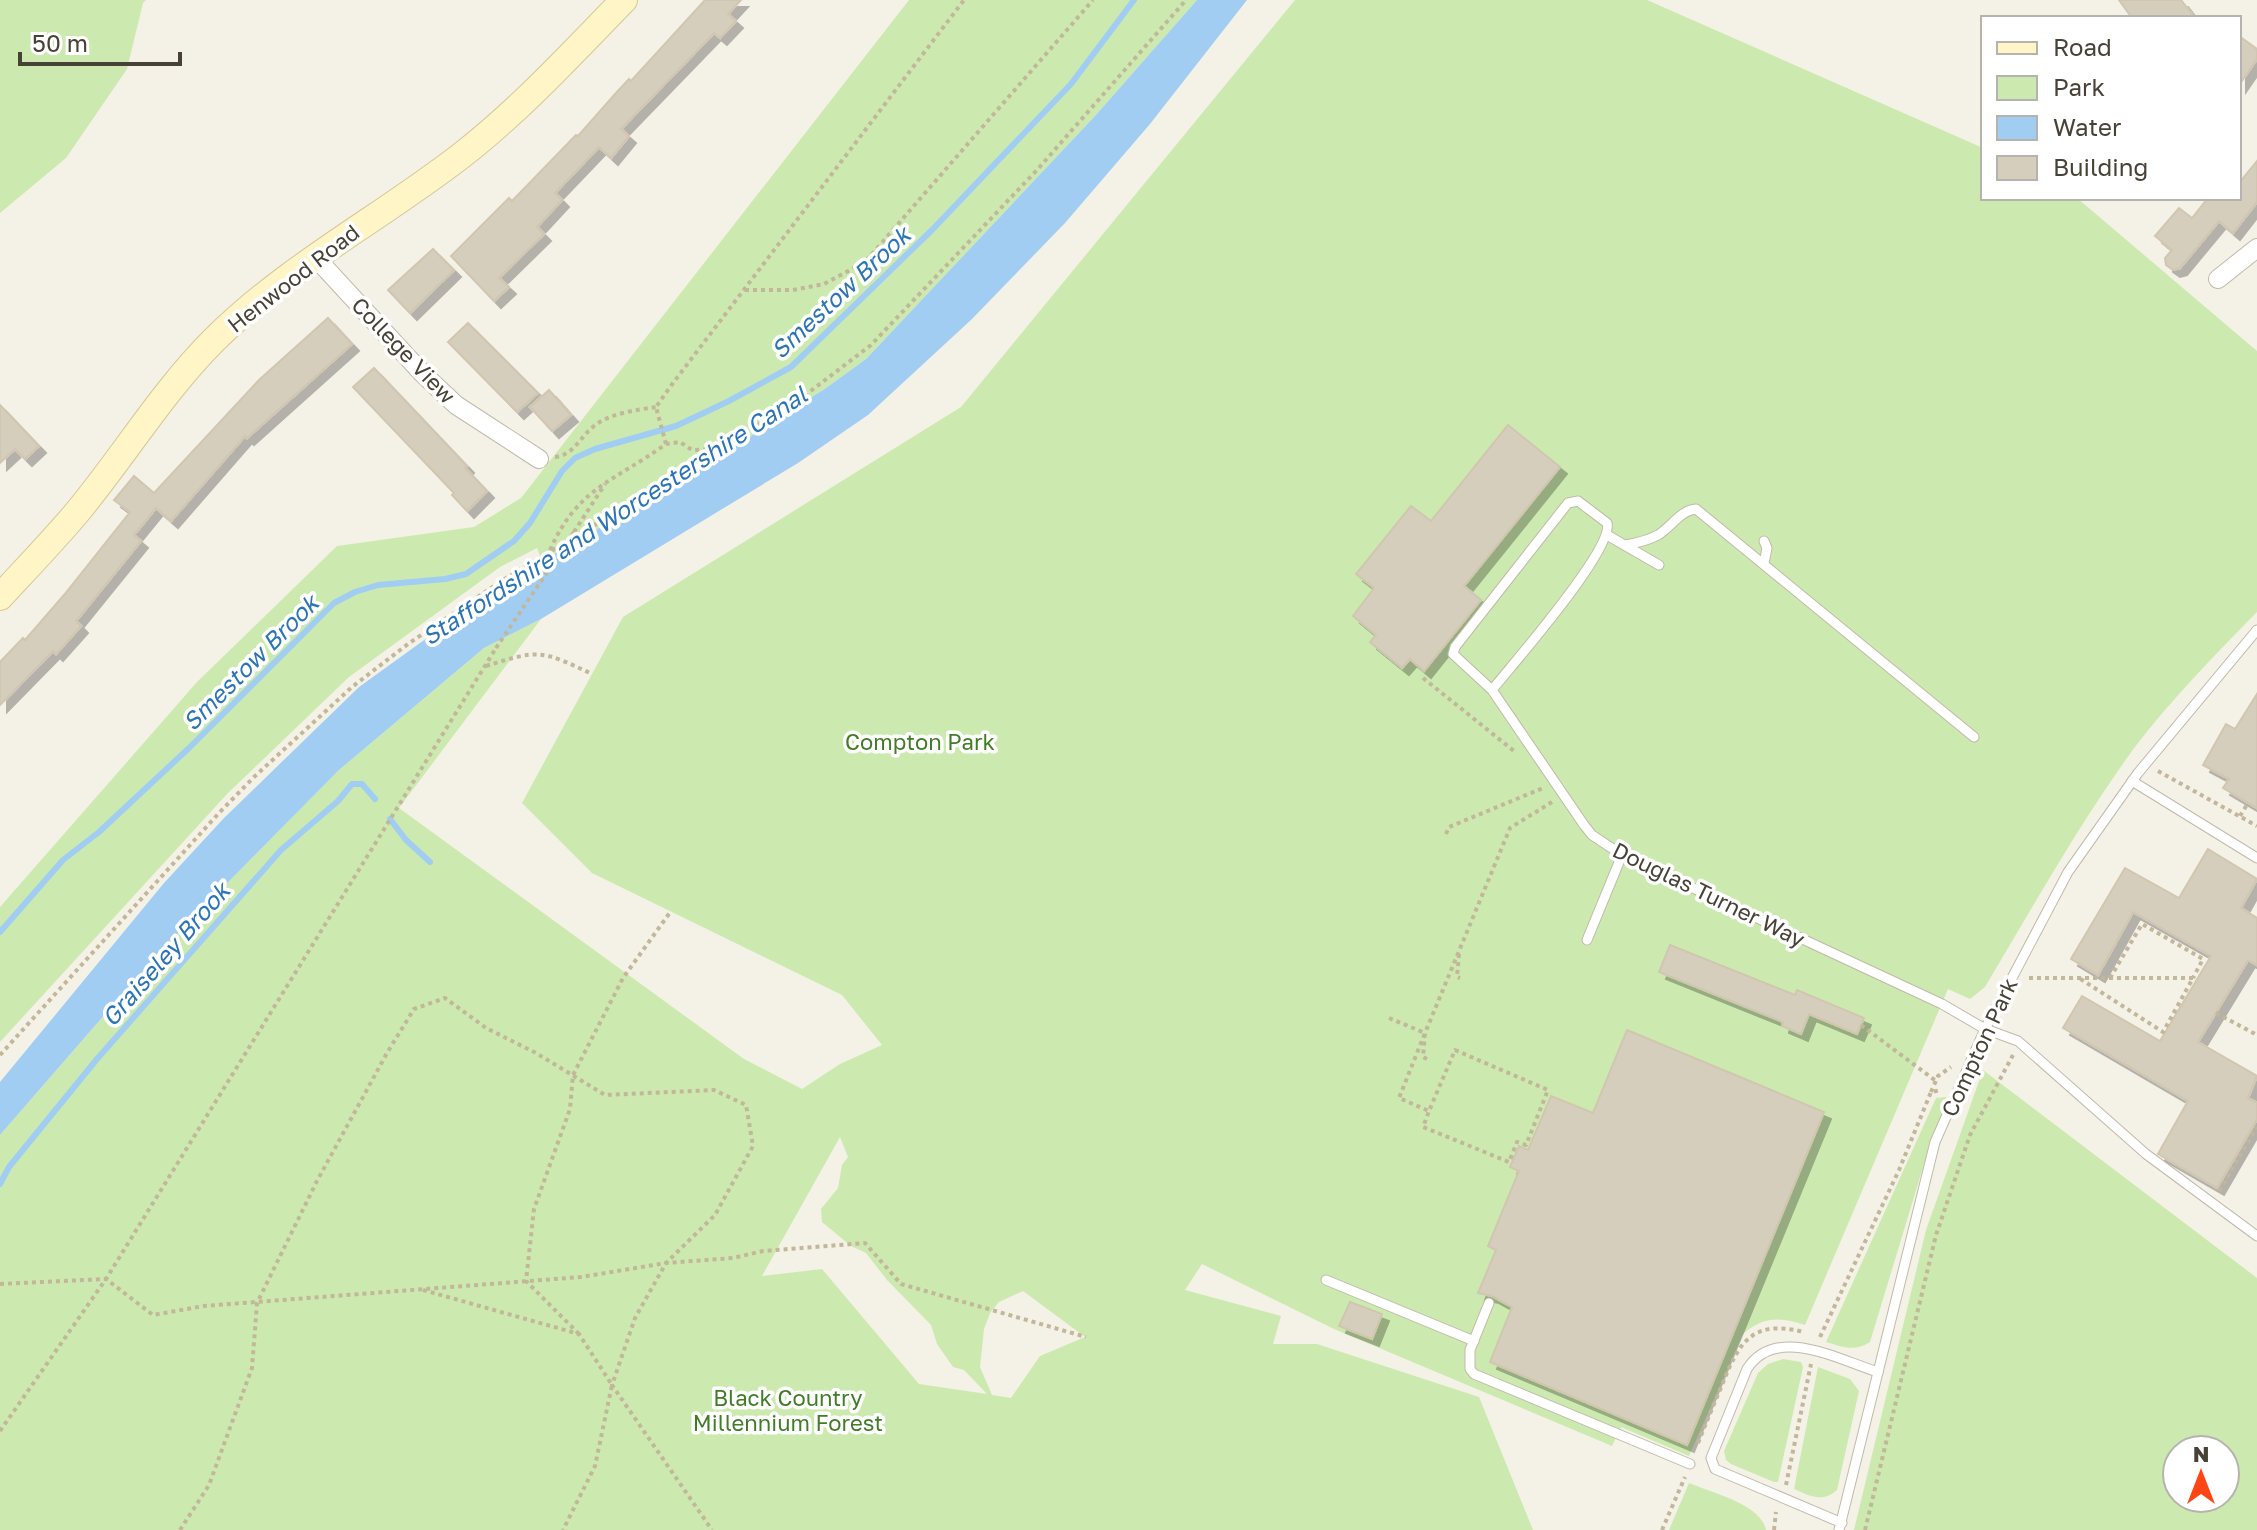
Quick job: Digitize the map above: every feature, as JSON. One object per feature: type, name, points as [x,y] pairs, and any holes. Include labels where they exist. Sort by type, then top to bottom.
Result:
[{"type":"main road","name":"Henwood Road","points":[[0,597],[74,515],[160,403],[212,342],[247,310],[316,258],[462,155],[518,107],[624,0]]},
{"type":"street","points":[[2218,279],[2257,248]]},
{"type":"street","name":"College View","points":[[316,258],[422,373],[456,405],[539,459]]},
{"type":"lane","name":"Douglas Turner Way","points":[[1607,535],[1607,523],[1578,501],[1568,503],[1455,647],[1453,654],[1492,690],[1592,835],[1622,855],[1942,1004],[1985,1029],[2018,1041],[2146,1154],[2257,1236]]},
{"type":"lane","points":[[1625,545],[1643,542],[1659,534],[1685,513],[1696,509],[1974,737]]},
{"type":"lane","points":[[1492,690],[1591,567],[1607,535],[1659,565]]},
{"type":"lane","points":[[1764,541],[1767,548],[1764,563]]},
{"type":"lane","name":"Compton Park","points":[[1840,1527],[1935,1142],[1985,1029],[2068,872],[2145,764],[2257,630]]},
{"type":"lane","points":[[2132,781],[2257,858]]},
{"type":"lane","points":[[1587,940],[1622,855]]},
{"type":"lane","points":[[1326,1280],[1474,1341]]},
{"type":"lane","points":[[1489,1303],[1468,1361],[1474,1374],[1690,1464]]},
{"type":"lane","points":[[1840,1527],[1715,1469],[1711,1458],[1747,1369],[1764,1352],[1787,1345],[1878,1372]]},
{"type":"path","points":[[539,459],[566,456],[596,424],[629,412],[656,407],[964,0]]},
{"type":"path","points":[[743,290],[793,290],[824,284],[865,262],[1093,0]]},
{"type":"path","points":[[0,1055],[219,813],[352,687],[481,594],[721,449],[812,390],[871,345],[1037,170],[1186,0]]},
{"type":"path","points":[[656,407],[666,444]]},
{"type":"path","points":[[549,552],[568,515],[582,499],[666,444],[680,442],[692,450],[721,449]]},
{"type":"path","points":[[0,1431],[106,1279],[484,667],[607,481]]},
{"type":"path","points":[[484,667],[528,653],[552,655],[592,674]]},
{"type":"path","points":[[1423,678],[1516,753]]},
{"type":"path","points":[[2145,764],[2257,826]]},
{"type":"path","points":[[1446,834],[1449,827],[1545,787]]},
{"type":"path","points":[[1429,1111],[1399,1098],[1425,1033],[1510,828],[1554,801]]},
{"type":"path","points":[[2240,816],[2248,803]]},
{"type":"path","points":[[526,1281],[534,1209],[570,1109],[573,1075],[623,978],[671,911]]},
{"type":"path","points":[[2079,978],[2163,1032],[2203,959],[2142,924],[2110,978]]},
{"type":"path","points":[[1460,948],[1457,977],[1460,978]]},
{"type":"path","points":[[2011,979],[2193,978]]},
{"type":"path","points":[[180,1530],[209,1485],[252,1368],[257,1303],[317,1181],[414,1009],[445,998],[486,1028],[605,1095],[714,1090],[746,1105],[753,1146],[715,1215],[666,1263],[635,1318],[612,1385],[595,1466],[563,1530]]},
{"type":"path","points":[[2216,1013],[2257,1035]]},
{"type":"path","points":[[1389,1018],[1425,1033]]},
{"type":"path","points":[[1861,1025],[1936,1081]]},
{"type":"path","points":[[1865,1530],[1936,1235],[1970,1135],[1994,1086],[2014,1056],[1985,1029]]},
{"type":"path","points":[[1425,1033],[1423,1057],[1427,1059]]},
{"type":"path","points":[[1455,1050],[1548,1090],[1526,1145],[1517,1142],[1509,1162],[1423,1127],[1429,1111],[1455,1050]]},
{"type":"path","points":[[1824,1323],[1899,1170],[1931,1092],[1959,1088]]},
{"type":"path","points":[[2210,1202],[2257,1127]]},
{"type":"path","points":[[0,1284],[106,1279],[153,1315],[204,1306],[581,1277],[666,1263],[733,1258],[763,1251],[865,1243],[901,1284],[1086,1337]]},
{"type":"path","points":[[526,1281],[579,1334],[712,1530]]},
{"type":"path","points":[[422,1290],[579,1334]]},
{"type":"path","points":[[1787,1483],[1811,1365]]},
{"type":"path","points":[[1662,1530],[1690,1464]]},
{"type":"path","points":[[1774,1517],[1774,1530]]},
{"type":"green space","points":[[0,0],[146,0],[127,69],[66,158],[0,213]]},
{"type":"green space","points":[[909,0],[1197,0],[1095,116],[866,359],[682,480],[542,561],[537,548],[500,567],[349,677],[228,793],[0,1042],[0,907],[197,682],[337,546],[474,527],[521,498]]},
{"type":"green space","name":"Black Country Millennium Forest","points":[[1295,0],[1647,0],[1981,147],[1981,200],[2079,200],[2257,351],[2257,612],[2173,701],[2127,758],[2071,842],[1985,987],[1970,999],[1948,989],[1805,1325],[1788,1320],[1765,1321],[1743,1334],[1689,1456],[1621,1427],[1612,1446],[1334,1329],[1202,1264],[1185,1290],[1281,1316],[1273,1344],[1317,1344],[1479,1397],[1533,1530],[0,1530],[0,1135],[160,951],[339,770],[484,648],[541,619],[399,808],[744,1059],[802,1089],[840,1064],[882,1045],[842,995],[592,873],[522,803],[623,617],[961,407]],"holes":[[[840,1137],[848,1157],[842,1165],[838,1188],[821,1209],[822,1222],[851,1246],[866,1253],[887,1280],[931,1325],[937,1344],[953,1367],[964,1370],[987,1394],[919,1384],[822,1269],[762,1276]],[[1023,1291],[1085,1337],[1040,1356],[1011,1398],[992,1395],[980,1367],[984,1329],[990,1313],[999,1302]]]},
{"type":"green space","points":[[1983,1070],[2257,1278],[2257,1530],[1854,1530],[1926,1230]]},
{"type":"green space","points":[[1946,1097],[1948,1101],[1931,1141],[1870,1342],[1854,1348],[1826,1342],[1936,1098]]},
{"type":"green space","points":[[1783,1359],[1801,1362],[1803,1367],[1778,1482],[1774,1482],[1731,1464],[1726,1460],[1724,1451],[1758,1373],[1768,1364]]},
{"type":"green space","points":[[1818,1367],[1850,1379],[1859,1391],[1837,1490],[1821,1497],[1794,1489]]},
{"type":"green space","points":[[1689,1483],[1746,1506],[1762,1521],[1766,1530],[1669,1530]]},
{"type":"water","points":[[1197,0],[1247,0],[1150,124],[1065,223],[972,319],[868,415],[798,463],[541,619],[484,648],[339,770],[160,951],[0,1135],[0,1082],[164,883],[224,818],[359,687],[463,612],[542,561],[682,480],[866,359],[1095,116]]},
{"type":"building","points":[[705,0],[741,0],[728,14],[736,21],[720,38],[714,33],[621,129],[629,136],[611,158],[599,147],[555,193],[562,200],[537,227],[544,234],[499,278],[509,287],[494,301],[451,256],[578,136]]},
{"type":"building","points":[[2119,0],[2181,0],[2193,16],[2131,16]]},
{"type":"building","points":[[2241,37],[2257,49],[2257,59],[2241,82]]},
{"type":"building","points":[[2257,161],[2257,202],[2233,233],[2219,221],[2180,268],[2173,270],[2166,265],[2165,258],[2172,250],[2155,236],[2179,208],[2192,218],[2206,200],[2241,200],[2241,181]]},
{"type":"building","points":[[433,249],[454,270],[410,313],[388,290]]},
{"type":"building","points":[[328,318],[352,344],[247,438],[245,436],[171,521],[156,508],[134,535],[141,541],[76,621],[81,626],[56,654],[53,651],[0,705],[0,662],[23,638],[25,640],[64,595],[130,512],[114,500],[134,476],[154,493],[259,380]]},
{"type":"building","points":[[468,323],[538,393],[517,412],[448,342]]},
{"type":"building","points":[[374,368],[487,491],[467,511],[452,495],[454,493],[353,387]]},
{"type":"building","points":[[549,390],[571,415],[552,431],[530,407]]},
{"type":"building","points":[[0,405],[39,446],[25,459],[15,449],[0,463]]},
{"type":"building","points":[[1508,425],[1560,467],[1464,586],[1481,600],[1424,671],[1410,659],[1402,668],[1370,642],[1376,635],[1353,616],[1374,588],[1356,574],[1411,506],[1431,521]]},
{"type":"building","points":[[2257,694],[2257,808],[2223,788],[2229,779],[2203,765],[2226,724],[2235,729]]},
{"type":"building","points":[[2208,849],[2257,879],[2241,908],[2257,918],[2257,965],[2248,960],[2198,1042],[2257,1076],[2248,1098],[2257,1103],[2257,1119],[2217,1188],[2158,1154],[2188,1101],[2063,1028],[2082,996],[2160,1041],[2211,956],[2133,912],[2098,975],[2071,959],[2125,868],[2179,898]]},
{"type":"building","points":[[1670,945],[1795,995],[1797,990],[1864,1018],[1857,1034],[1809,1014],[1801,1034],[1782,1026],[1783,1022],[1659,972]]},
{"type":"building","points":[[1627,1030],[1824,1112],[1687,1445],[1490,1362],[1512,1307],[1492,1296],[1478,1293],[1496,1250],[1488,1246],[1519,1171],[1510,1167],[1519,1146],[1528,1150],[1551,1096],[1593,1113]]},
{"type":"building","points":[[1350,1302],[1382,1314],[1372,1339],[1339,1326]]},
{"type":"waterway","name":"Smestow Brook","points":[[0,932],[63,860],[99,832],[189,748],[334,603],[378,585],[466,574],[514,541],[530,523],[562,471],[575,458],[595,449],[676,426],[791,367],[932,230],[1071,84],[1134,0]]},
{"type":"waterway","name":"Graiseley Brook","points":[[0,1184],[9,1167],[97,1059],[281,850],[338,801],[352,784],[362,784],[375,799]]},
{"type":"waterway","name":"Graiseley Brook","points":[[390,819],[406,840],[430,862]]},
{"type":"water label","name":"Staffordshire and Worcestershire Canal","points":[[614,515]]}]
